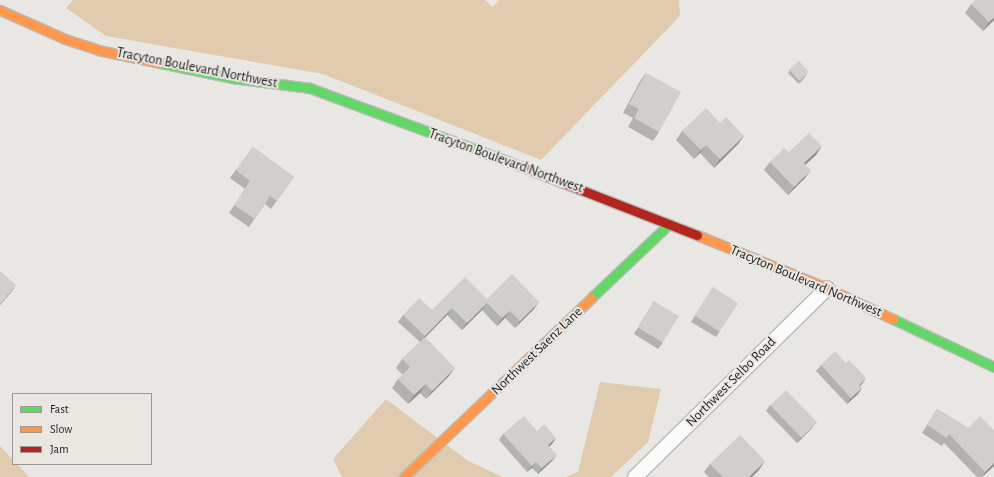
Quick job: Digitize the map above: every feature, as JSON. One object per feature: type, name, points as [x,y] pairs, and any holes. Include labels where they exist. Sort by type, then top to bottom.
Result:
[{"type":"main road","name":"Tracyton Boulevard Northwest","points":[[0,10],[65,39],[98,50],[232,78],[316,90],[447,140],[549,175],[827,288],[994,367]]},
{"type":"main road","name":"Northwest Saenz Lane","points":[[404,477],[669,224]]},
{"type":"street","name":"Northwest Selbo Road","points":[[635,477],[827,288]]},
{"type":"shaded area","points":[[73,0],[485,0],[493,7],[499,0],[679,0],[680,16],[541,160],[323,74],[106,36],[66,8]]},
{"type":"shaded area","points":[[600,382],[661,389],[648,442],[611,477],[566,477],[578,472]]},
{"type":"shaded area","points":[[386,399],[468,461],[503,477],[342,477],[333,459]]},
{"type":"shaded area","points":[[0,446],[12,459],[12,465],[18,465],[29,477],[0,477]]},
{"type":"building","points":[[975,0],[994,0],[994,17],[989,22],[971,4]]},
{"type":"building","points":[[799,61],[809,72],[799,81],[789,70]]},
{"type":"building","points":[[646,73],[681,92],[659,132],[634,118],[639,109],[629,104]]},
{"type":"building","points":[[706,108],[720,123],[726,117],[744,136],[720,159],[706,145],[701,150],[682,131]]},
{"type":"building","points":[[809,133],[822,146],[804,163],[811,170],[794,187],[770,162],[784,148],[789,152]]},
{"type":"building","points":[[253,147],[294,177],[277,201],[270,196],[255,219],[234,205],[250,181],[236,170]]},
{"type":"building","points":[[0,271],[16,285],[0,304]]},
{"type":"building","points":[[512,274],[539,302],[520,321],[510,311],[502,318],[487,303],[467,323],[452,308],[425,336],[403,315],[419,298],[432,310],[465,277],[487,299]]},
{"type":"building","points":[[713,287],[738,303],[720,332],[694,316]]},
{"type":"building","points":[[654,301],[679,316],[663,343],[638,328]]},
{"type":"building","points":[[425,337],[455,368],[432,391],[426,384],[414,395],[398,379],[410,367],[402,359]]},
{"type":"building","points":[[835,351],[846,363],[849,360],[866,378],[859,385],[862,388],[851,398],[821,365]]},
{"type":"building","points":[[786,390],[817,422],[801,438],[770,405]]},
{"type":"building","points":[[937,409],[968,428],[980,416],[994,430],[994,463],[985,472],[949,434],[947,438],[927,425]]},
{"type":"building","points":[[524,416],[537,431],[544,424],[556,438],[548,445],[557,455],[542,468],[536,462],[532,466],[503,434]]},
{"type":"building","points":[[740,435],[765,461],[749,477],[723,477],[710,464]]},
{"type":"traffic: fast","points":[[160,63],[232,78],[310,88],[507,161]]},
{"type":"traffic: fast","points":[[591,298],[669,224]]},
{"type":"traffic: fast","points":[[893,319],[994,367]]},
{"type":"traffic: slow","points":[[0,10],[65,39],[98,50],[160,63]]},
{"type":"traffic: slow","points":[[697,235],[827,288],[893,319]]},
{"type":"traffic: slow","points":[[404,477],[591,298]]},
{"type":"traffic: jam","points":[[507,161],[697,235]]}]
